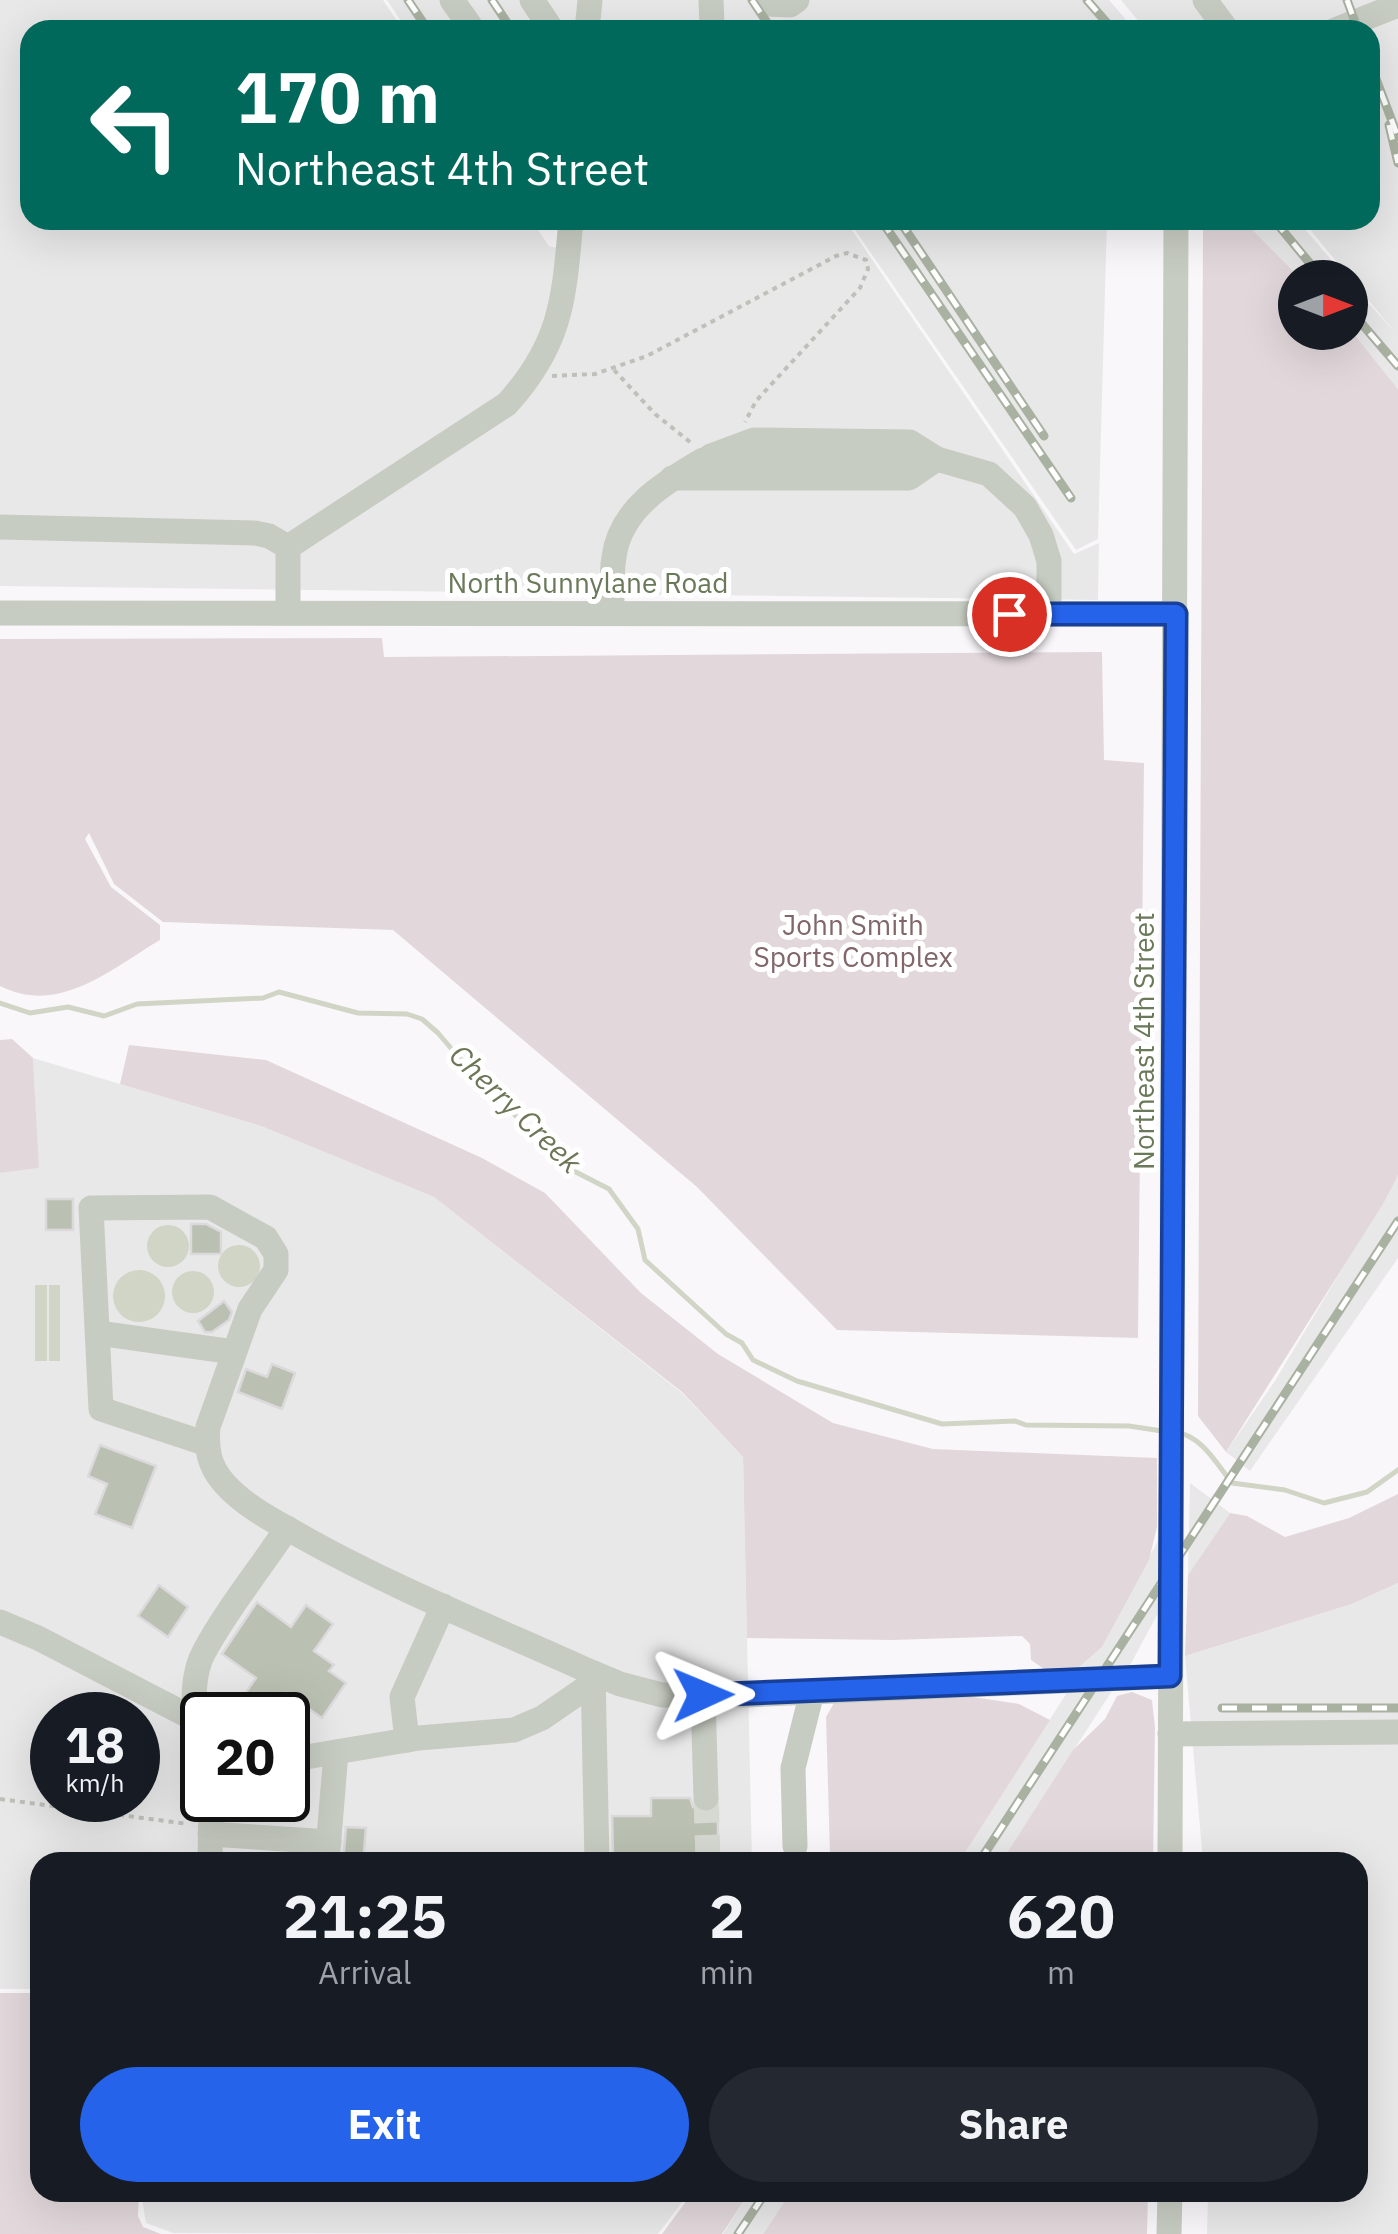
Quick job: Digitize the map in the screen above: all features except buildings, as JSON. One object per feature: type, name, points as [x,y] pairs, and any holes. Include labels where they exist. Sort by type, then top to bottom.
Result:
[{"type":"street","points":[[762,0],[766,4],[790,5],[797,0]]},
{"type":"street","points":[[1360,20],[1398,5]]},
{"type":"street","points":[[288,547],[507,404],[532,376],[549,346],[564,295],[570,230]]},
{"type":"street","name":"Northeast 4th Street","points":[[1170,1852],[1176,230]]},
{"type":"street","points":[[612,614],[614,554],[632,513],[672,478],[707,458],[745,442],[910,442],[937,459]]},
{"type":"street","points":[[707,458],[937,459],[989,474],[1025,506],[1041,534],[1049,561],[1049,614]]},
{"type":"street","points":[[672,478],[909,478],[937,459]]},
{"type":"street","points":[[0,527],[255,533],[288,547]]},
{"type":"street","points":[[288,547],[288,613]]},
{"type":"street","name":"North Sunnylane Road","points":[[0,612],[1176,614]]},
{"type":"street","points":[[207,1444],[102,1409],[91,1208],[210,1207],[266,1238],[276,1254],[276,1270],[250,1308],[208,1427],[212,1466],[225,1485],[287,1528],[368,1574],[593,1678],[662,1695],[703,1695],[1170,1676]]},
{"type":"street","points":[[98,1333],[234,1352]]},
{"type":"street","points":[[195,1692],[202,1655],[287,1528]]},
{"type":"street","points":[[407,1740],[402,1697],[443,1606]]},
{"type":"street","points":[[0,1622],[180,1713]]},
{"type":"street","points":[[310,1756],[407,1740],[514,1730],[542,1718],[593,1678]]},
{"type":"street","points":[[593,1678],[598,1852]]},
{"type":"street","points":[[796,1846],[793,1768],[812,1692]]},
{"type":"street","points":[[703,1695],[706,1798]]},
{"type":"street","points":[[1170,1734],[1398,1732]]},
{"type":"street","points":[[210,1834],[328,1852],[336,1752]]},
{"type":"street","points":[[210,1822],[210,1852]]},
{"type":"street","points":[[1170,2202],[1170,2234]]},
{"type":"path","points":[[532,376],[570,377],[614,370],[648,356],[836,256],[857,255],[866,260],[868,269],[860,288],[756,400],[745,420],[745,442]]},
{"type":"path","points":[[614,370],[666,424],[707,458]]},
{"type":"path","points":[[0,1799],[182,1821],[210,1834]]},
{"type":"shaded area","points":[[0,0],[383,0],[396,20],[20,20],[20,230],[538,230],[549,246],[557,248],[581,230],[852,230],[1074,554],[1099,543],[1098,600],[0,586]]},
{"type":"shaded area","points":[[387,0],[1109,0],[1126,20],[400,20]]},
{"type":"shaded area","points":[[1121,0],[1398,0],[1398,389],[1367,350],[1368,303],[1394,331],[1368,300],[1368,260],[1335,260],[1310,230],[1380,230],[1380,20],[1138,20]]},
{"type":"shaded area","points":[[855,230],[1107,230],[1098,539],[1076,550]]},
{"type":"shaded area","points":[[1253,230],[1306,230],[1331,260],[1282,260]]},
{"type":"shaded area","points":[[33,1058],[261,1126],[434,1197],[682,1393],[743,1457],[752,1852],[30,1852],[30,1989],[0,1989],[0,1173],[38,1168]]},
{"type":"shaded area","points":[[1398,1175],[1398,1258],[1250,1471],[1226,1452],[1275,1381]]},
{"type":"shaded area","points":[[168,1225],[183,1231],[189,1246],[183,1261],[168,1267],[153,1261],[147,1246],[153,1231]]},
{"type":"shaded area","points":[[239,1245],[254,1251],[260,1266],[254,1281],[239,1287],[224,1281],[218,1266],[224,1251]]},
{"type":"shaded area","points":[[139,1270],[157,1278],[165,1296],[157,1314],[139,1322],[121,1314],[113,1296],[121,1278]]},
{"type":"shaded area","points":[[193,1271],[208,1277],[214,1292],[208,1307],[193,1313],[178,1307],[172,1292],[178,1277]]},
{"type":"shaded area","points":[[35,1285],[47,1285],[47,1361],[35,1361]]},
{"type":"shaded area","points":[[49,1285],[60,1285],[60,1361],[49,1361]]},
{"type":"shaded area","points":[[1190,1483],[1230,1513],[1188,1575]]},
{"type":"shaded area","points":[[1164,1529],[1164,1602],[1128,1669],[1077,1669],[1102,1647]]},
{"type":"shaded area","points":[[1398,1583],[1398,2234],[1207,2234],[1208,2202],[1368,2202],[1368,1852],[1202,1852],[1185,1656],[1352,1604]]},
{"type":"shaded area","points":[[1068,1691],[1112,1691],[1007,1852],[965,1852]]},
{"type":"shaded area","points":[[143,2202],[682,2202],[658,2234],[173,2233],[146,2223]]},
{"type":"shaded area","points":[[743,2202],[784,2202],[763,2234],[723,2234]]},
{"type":"green space","points":[[1203,230],[1253,230],[1282,260],[1278,260],[1278,350],[1367,350],[1398,389],[1398,1175],[1226,1452],[1198,1416]]},
{"type":"green space","name":"John Smith Sports Complex","points":[[382,638],[384,657],[1102,652],[1104,760],[1144,763],[1138,1338],[837,1330],[697,1187],[393,930],[163,922],[114,884],[89,833],[85,839],[111,887],[160,925],[160,940],[103,975],[64,992],[43,996],[0,986],[0,639]]},
{"type":"green space","points":[[12,1039],[33,1058],[39,1168],[0,1173],[0,1040]]},
{"type":"green space","points":[[129,1045],[266,1060],[482,1158],[545,1193],[641,1293],[718,1354],[833,1423],[933,1449],[1157,1458],[1157,1527],[1149,1560],[1102,1647],[1077,1669],[1044,1669],[1031,1660],[1030,1644],[1022,1636],[892,1640],[747,1638],[743,1457],[682,1392],[434,1197],[261,1126],[120,1084]]},
{"type":"green space","points":[[1398,1494],[1398,1583],[1352,1604],[1185,1656],[1188,1575],[1230,1513],[1247,1516],[1285,1537],[1349,1518]]},
{"type":"green space","points":[[1132,1692],[1152,1700],[1153,1852],[1007,1852],[1073,1750],[1105,1719],[1117,1696]]},
{"type":"green space","points":[[966,1696],[1019,1704],[1050,1720],[965,1852],[830,1852],[826,1717],[834,1703]]},
{"type":"green space","points":[[0,1993],[30,1993],[30,2202],[139,2202],[138,2216],[143,2227],[161,2234],[0,2234]]},
{"type":"green space","points":[[685,2202],[743,2202],[722,2234],[662,2234]]},
{"type":"green space","points":[[784,2202],[1148,2202],[1147,2234],[763,2234]]},
{"type":"waterway","name":"Cherry Creek","points":[[0,1003],[30,1013],[68,1007],[104,1016],[137,1004],[263,998],[279,992],[358,1013],[407,1014],[422,1019],[467,1067],[503,1094],[507,1107],[568,1168],[609,1189],[638,1229],[645,1260],[726,1334],[742,1343],[753,1360],[797,1381],[942,1424],[1015,1421],[1026,1425],[1129,1426],[1162,1431]]},
{"type":"waterway","name":"Cherry Creek","points":[[1178,1433],[1202,1446],[1232,1483],[1285,1490],[1324,1503],[1367,1492],[1398,1470]]},
{"type":"tunnel","points":[[706,1798],[708,1852]]},
{"type":"railway","points":[[408,0],[421,20]]},
{"type":"railway","points":[[492,0],[505,20]]},
{"type":"railway","points":[[752,0],[765,20]]},
{"type":"railway","points":[[1087,0],[1104,20]]},
{"type":"railway","points":[[1347,0],[1354,20]]},
{"type":"railway","points":[[1380,89],[1398,137]]},
{"type":"railway","points":[[1389,125],[1398,163]]},
{"type":"railway","points":[[888,230],[1071,498]]},
{"type":"railway","points":[[906,230],[1044,436]]},
{"type":"railway","points":[[1282,230],[1307,260]]},
{"type":"railway","points":[[1368,331],[1398,366]]},
{"type":"railway","points":[[986,1852],[1398,1221]]},
{"type":"railway","points":[[1222,1708],[1398,1708]]},
{"type":"railway","points":[[738,2234],[759,2202]]},
{"type":"route","points":[[703,1695],[1170,1676],[1176,614],[1009,614]]}]
